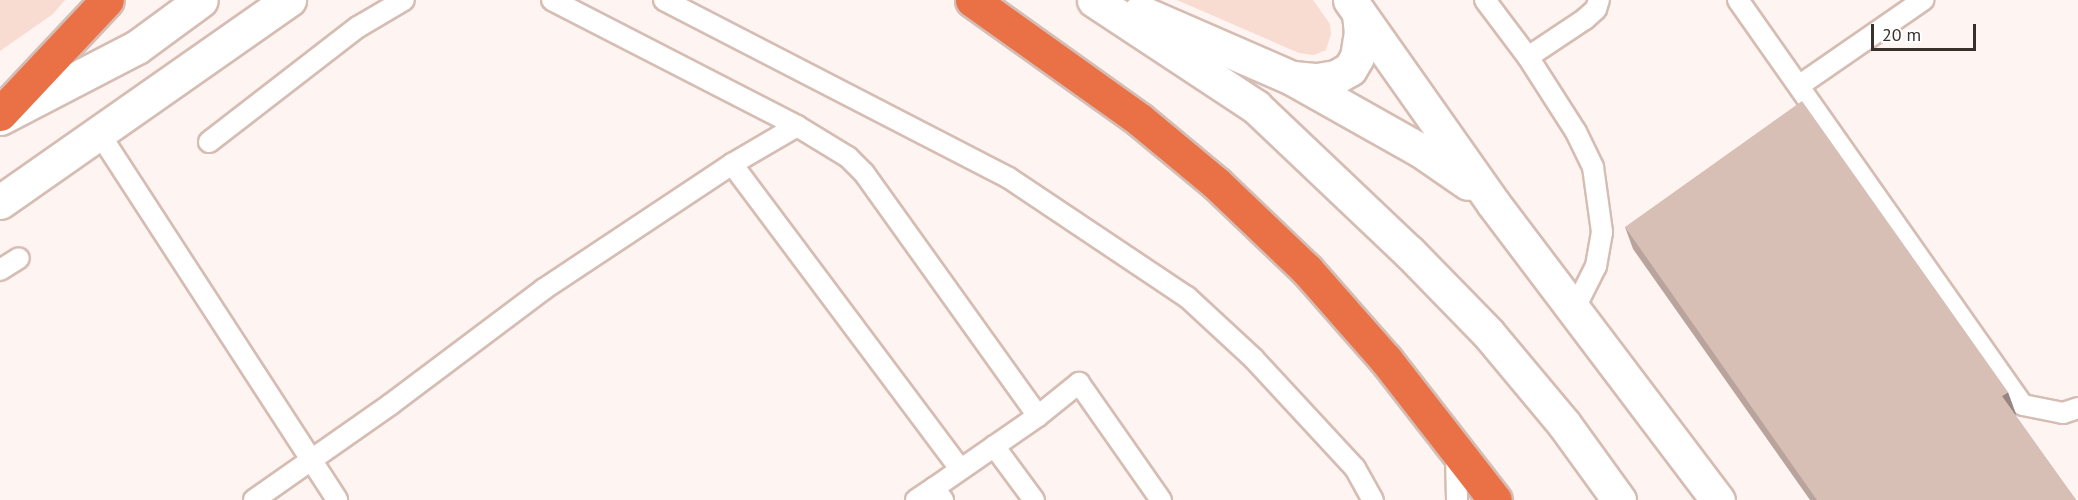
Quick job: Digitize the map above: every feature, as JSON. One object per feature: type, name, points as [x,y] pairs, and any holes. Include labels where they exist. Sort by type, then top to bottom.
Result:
[{"type":"highway","points":[[0,116],[107,0]]},
{"type":"highway","points":[[972,0],[1140,120],[1217,184],[1306,270],[1386,360],[1495,500]]},
{"type":"street","points":[[0,116],[137,47],[201,0]]},
{"type":"street","points":[[0,202],[289,0]]},
{"type":"street","points":[[1094,0],[1256,107],[1409,252],[1488,333],[1564,424],[1619,500]]},
{"type":"street","points":[[1113,0],[1292,78],[1420,150],[1452,170],[1493,203]]},
{"type":"street","points":[[1292,78],[1317,80],[1336,77],[1350,69],[1358,57],[1361,33],[1355,6]]},
{"type":"street","points":[[1355,6],[1493,203],[1718,500]]},
{"type":"lane","points":[[209,142],[358,27],[404,0]]},
{"type":"lane","points":[[552,0],[797,126],[839,151],[864,173],[1038,416]]},
{"type":"lane","points":[[664,0],[1009,178],[1187,297],[1253,358],[1355,468],[1373,500]]},
{"type":"lane","points":[[1485,0],[1528,57],[1576,132],[1593,167],[1602,232],[1596,266],[1574,310]]},
{"type":"lane","points":[[1528,57],[1585,19],[1596,9],[1599,0]]},
{"type":"lane","points":[[1738,0],[2023,405],[2063,413],[2078,408]]},
{"type":"lane","points":[[1800,85],[1923,0]]},
{"type":"lane","points":[[254,500],[544,289],[732,164],[797,126]]},
{"type":"lane","points":[[99,133],[336,500]]},
{"type":"lane","points":[[732,164],[960,469]]},
{"type":"lane","points":[[0,270],[19,258]]},
{"type":"lane","points":[[916,500],[939,494],[960,469],[1038,416],[1079,383],[1161,500]]},
{"type":"lane","points":[[994,446],[1034,500]]},
{"type":"lane","points":[[1455,447],[1457,500]]},
{"type":"shaded area","points":[[0,0],[65,0],[53,14],[0,51]]},
{"type":"shaded area","points":[[1177,0],[1313,0],[1330,24],[1331,34],[1326,50],[1314,55],[1299,53]]},
{"type":"building","points":[[1802,101],[2008,392],[2002,396],[2076,500],[1817,500],[1625,227]]}]
